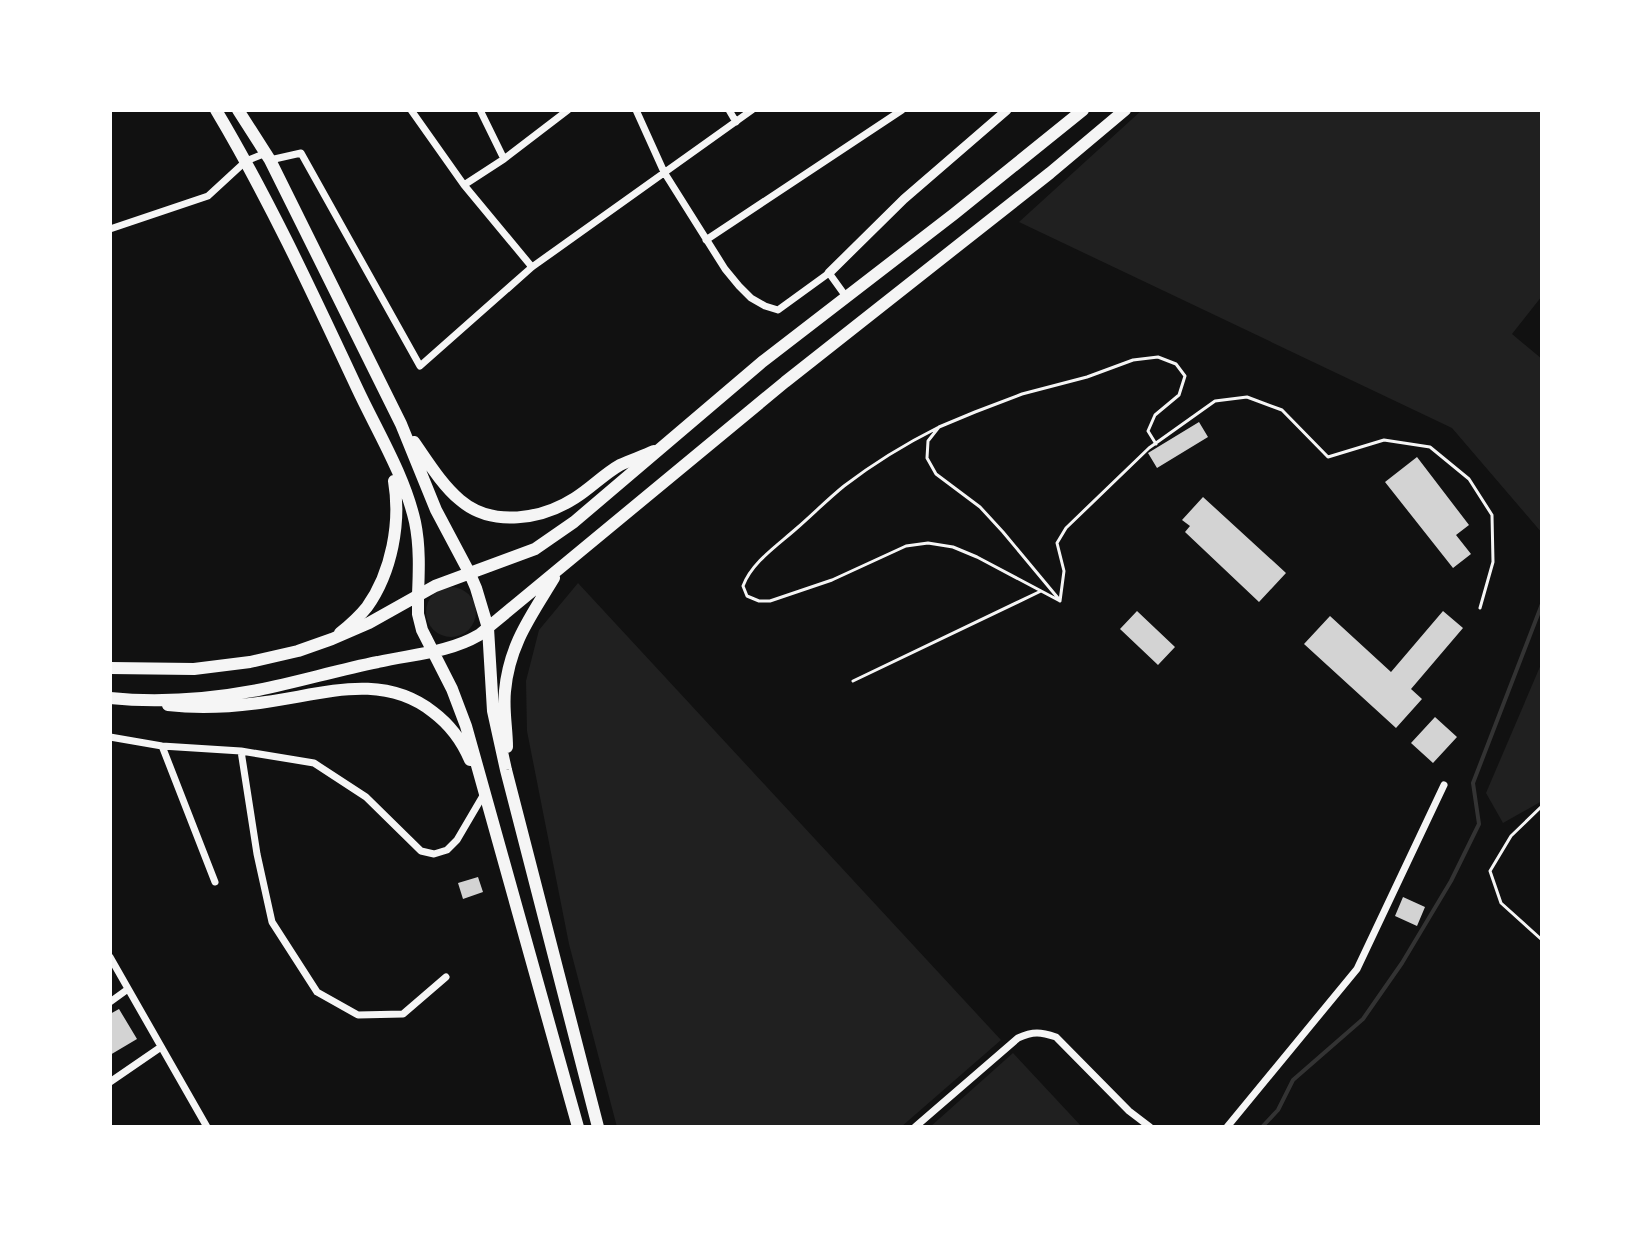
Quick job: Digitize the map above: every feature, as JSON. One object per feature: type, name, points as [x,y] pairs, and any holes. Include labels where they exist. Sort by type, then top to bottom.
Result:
[{"type":"main road","points":[[216,110],[246,161],[380,432],[415,521],[419,562],[418,614],[422,630],[460,708],[578,1127]]},
{"type":"main road","points":[[238,110],[268,156],[401,424],[436,510],[476,588],[488,628],[493,711],[506,770],[598,1127]]},
{"type":"main road","points":[[110,668],[194,669],[274,657],[332,639],[369,623],[435,586],[535,549],[574,522],[762,362],[1083,110]]},
{"type":"main road","points":[[139,700],[224,696],[258,690],[403,656],[453,648],[469,641],[785,382],[1125,110]]},
{"type":"main road","points":[[401,424],[459,499],[487,515],[506,518],[552,510],[575,498],[619,466],[660,449]]},
{"type":"main road","points":[[332,639],[368,606],[385,571],[397,525],[397,497],[380,432]]},
{"type":"main road","points":[[506,770],[504,693],[508,671],[523,628],[561,566]]},
{"type":"main road","points":[[110,698],[214,708],[351,689],[385,689],[425,706],[451,729],[467,752],[486,792]]},
{"type":"street","points":[[411,110],[464,185],[532,267]]},
{"type":"street","points":[[480,110],[504,159]]},
{"type":"street","points":[[464,185],[568,110]]},
{"type":"street","points":[[636,110],[664,172],[706,240],[739,286],[758,302],[778,310],[829,273],[904,199],[1007,110]]},
{"type":"street","points":[[729,110],[736,122]]},
{"type":"street","points":[[110,229],[208,196],[246,161],[301,153],[420,366],[532,267],[752,110]]},
{"type":"street","points":[[706,240],[902,110]]},
{"type":"street","points":[[829,273],[847,298]]},
{"type":"street","points":[[110,737],[162,746],[241,751],[314,763],[366,797],[421,851],[434,854],[447,850],[457,840],[486,792]]},
{"type":"street","points":[[162,746],[215,882]]},
{"type":"street","points":[[241,751],[257,854],[272,922],[317,992],[358,1015],[403,1014],[446,977]]},
{"type":"street","points":[[1227,1127],[1357,969],[1444,785]]},
{"type":"street","points":[[110,957],[207,1127]]},
{"type":"street","points":[[110,1002],[128,989]]},
{"type":"street","points":[[915,1127],[1018,1038],[1031,1032],[1056,1037],[1129,1111],[1150,1127]]},
{"type":"street","points":[[110,1082],[161,1047]]},
{"type":"path","points":[[1060,601],[977,557],[953,547],[928,543],[906,546],[832,580],[770,601],[747,596],[743,586],[748,574],[770,551],[841,488],[875,463],[939,427],[1022,394],[1087,377],[1133,360],[1158,357],[1176,364],[1185,376],[1179,395],[1155,415],[1148,431],[1156,444]]},
{"type":"path","points":[[1060,601],[1064,571],[1057,543],[1066,528],[1156,444],[1215,401],[1247,397],[1282,410],[1328,457],[1384,440],[1430,447],[1469,479],[1492,515],[1493,562],[1480,608]]},
{"type":"path","points":[[939,427],[928,441],[927,458],[936,474],[980,507],[1060,601]]},
{"type":"path","points":[[853,681],[1041,591]]},
{"type":"path","points":[[1542,806],[1511,836],[1490,871],[1501,903],[1542,940]]},
{"type":"shaded area","points":[[1142,110],[1542,110],[1542,296],[1512,334],[1542,359],[1542,533],[1452,428],[1019,222]]},
{"type":"shaded area","points":[[578,583],[1001,1040],[901,1127],[617,1127],[569,944],[527,731],[526,681],[539,630]]},
{"type":"shaded area","points":[[451,587],[468,595],[476,612],[468,629],[451,637],[434,629],[426,612],[434,595]]},
{"type":"shaded area","points":[[1542,662],[1542,801],[1503,823],[1486,793]]},
{"type":"shaded area","points":[[1013,1053],[1082,1127],[930,1127]]},
{"type":"building","points":[[1199,422],[1208,437],[1157,468],[1148,453]]},
{"type":"building","points":[[1417,457],[1469,525],[1456,535],[1471,554],[1453,568],[1385,482]]},
{"type":"building","points":[[1203,497],[1286,573],[1259,602],[1185,532],[1190,526],[1182,520]]},
{"type":"building","points":[[1137,611],[1175,647],[1158,665],[1120,629]]},
{"type":"building","points":[[1443,611],[1463,628],[1411,689],[1422,699],[1396,728],[1304,644],[1330,616],[1391,672]]},
{"type":"building","points":[[1435,717],[1457,737],[1433,763],[1411,743]]},
{"type":"building","points":[[478,877],[483,892],[463,899],[458,883]]},
{"type":"building","points":[[1403,897],[1425,907],[1417,926],[1395,916]]},
{"type":"building","points":[[119,1009],[137,1039],[110,1055],[110,1014]]},
{"type":"waterway","points":[[1262,1127],[1278,1110],[1293,1080],[1363,1019],[1402,963],[1451,881],[1479,824],[1473,783],[1542,604]]}]
